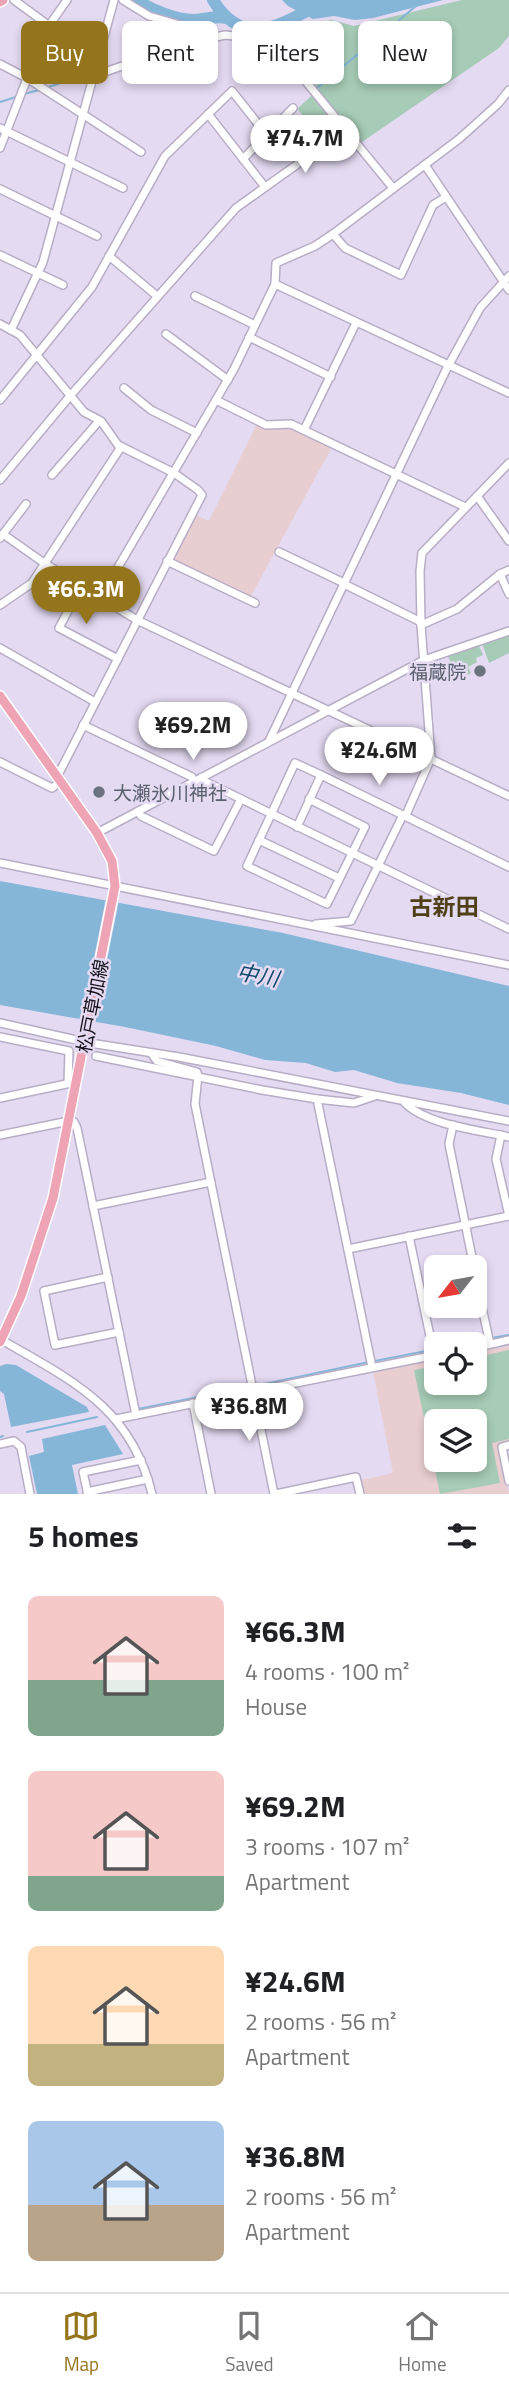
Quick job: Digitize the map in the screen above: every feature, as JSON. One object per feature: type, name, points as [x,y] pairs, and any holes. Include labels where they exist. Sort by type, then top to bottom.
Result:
[{"type":"main road","name":"松戸草加線","points":[[0,696],[97,832],[112,861],[115,888],[86,1037],[73,1082],[60,1171],[45,1229],[21,1296],[0,1341]]},
{"type":"street","points":[[14,0],[43,21]]},
{"type":"street","points":[[52,21],[66,0]]},
{"type":"street","points":[[108,22],[114,0]]},
{"type":"street","points":[[123,0],[149,16],[166,21]]},
{"type":"street","points":[[218,37],[275,41],[393,188]]},
{"type":"street","points":[[0,64],[21,75]]},
{"type":"street","points":[[0,148],[3,129],[24,84]]},
{"type":"street","points":[[36,84],[141,152]]},
{"type":"street","points":[[12,330],[38,273],[91,84]]},
{"type":"street","points":[[100,598],[228,380],[275,284],[276,263],[315,247],[333,234],[425,165],[498,104],[509,90]]},
{"type":"street","points":[[0,400],[92,287],[166,156],[208,114],[232,91],[266,134]]},
{"type":"street","points":[[243,159],[293,108]]},
{"type":"street","points":[[208,114],[265,187]]},
{"type":"street","points":[[3,129],[123,188]]},
{"type":"street","points":[[0,480],[70,396],[236,208],[330,141]]},
{"type":"street","points":[[425,165],[506,279],[509,290]]},
{"type":"street","points":[[0,189],[97,236]]},
{"type":"street","points":[[333,234],[345,248],[401,275],[433,205],[446,197]]},
{"type":"street","points":[[0,255],[63,285]]},
{"type":"street","points":[[109,256],[157,296]]},
{"type":"street","points":[[269,741],[470,323],[506,279]]},
{"type":"street","points":[[275,284],[509,393]]},
{"type":"street","points":[[195,296],[255,325]]},
{"type":"street","points":[[304,430],[356,323]]},
{"type":"street","points":[[0,324],[20,335],[84,412],[102,421],[121,447],[174,473],[202,495],[83,725],[59,779],[52,788],[0,762]]},
{"type":"street","points":[[166,334],[228,380]]},
{"type":"street","points":[[249,337],[331,377]]},
{"type":"street","points":[[124,388],[150,410],[197,433]]},
{"type":"street","points":[[216,400],[266,425],[291,424],[465,507]]},
{"type":"street","points":[[52,475],[99,421]]},
{"type":"street","points":[[0,605],[32,583],[121,447]]},
{"type":"street","points":[[311,925],[351,921],[431,758],[421,624],[419,571],[422,553],[509,463]]},
{"type":"street","points":[[477,496],[509,541]]},
{"type":"street","points":[[26,504],[1,536],[100,598],[137,620],[509,796]]},
{"type":"street","points":[[501,530],[509,524]]},
{"type":"street","points":[[279,552],[421,624]]},
{"type":"street","points":[[167,561],[255,603]]},
{"type":"street","points":[[421,624],[457,609],[500,574],[509,570]]},
{"type":"street","points":[[500,574],[509,594]]},
{"type":"street","points":[[81,586],[60,628],[118,659]]},
{"type":"street","points":[[97,832],[424,660],[509,631]]},
{"type":"street","points":[[0,648],[95,702]]},
{"type":"street","points":[[83,725],[509,929]]},
{"type":"street","points":[[309,799],[365,827],[327,904],[247,866],[295,763],[509,867]]},
{"type":"street","points":[[297,827],[321,775]]},
{"type":"street","points":[[138,811],[141,816],[214,851],[241,799]]},
{"type":"street","points":[[259,840],[339,878]]},
{"type":"street","points":[[0,863],[509,965]]},
{"type":"street","points":[[0,1023],[86,1037],[151,1053],[509,1121]]},
{"type":"street","points":[[0,1037],[69,1051],[73,1082],[0,1098]]},
{"type":"street","points":[[151,1053],[157,1061],[197,1072],[194,1104],[275,1494],[356,1477],[360,1494]]},
{"type":"street","points":[[96,1056],[317,1099],[354,1103],[376,1096]]},
{"type":"street","points":[[317,1099],[371,1363]]},
{"type":"street","points":[[348,1249],[509,1216],[496,1159],[505,1136],[453,1125],[415,1113],[404,1102]]},
{"type":"street","points":[[0,1135],[69,1121],[74,1122],[77,1128],[136,1415]]},
{"type":"street","points":[[453,1125],[449,1144],[471,1255]]},
{"type":"street","points":[[93,1206],[211,1182]]},
{"type":"street","points":[[409,1236],[429,1332]]},
{"type":"street","points":[[108,1277],[44,1291],[55,1345],[119,1332]]},
{"type":"street","points":[[484,1318],[489,1345],[509,1340]]},
{"type":"street","points":[[0,1341],[92,1395],[116,1419],[141,1460],[152,1494]]},
{"type":"street","points":[[116,1419],[371,1363],[424,1356]]},
{"type":"street","points":[[193,1403],[211,1494]]},
{"type":"street","points":[[0,1444],[14,1441],[20,1447],[30,1494]]},
{"type":"street","points":[[509,1446],[502,1447],[509,1481]]},
{"type":"street","points":[[141,1460],[83,1472],[87,1493],[148,1479]]},
{"type":"shaded area","points":[[257,424],[291,427],[332,447],[251,596],[170,559],[196,515],[209,521]]},
{"type":"shaded area","points":[[509,1346],[509,1443],[499,1446],[509,1494],[363,1494],[360,1482],[362,1480],[393,1473],[373,1372],[424,1362],[424,1395],[487,1395],[487,1350]]},
{"type":"green space","points":[[462,0],[509,0],[509,36],[499,48],[452,80],[452,21],[375,21]]},
{"type":"green space","points":[[344,23],[358,25],[358,84],[447,84],[343,155],[297,109],[319,89],[315,84],[344,84]]},
{"type":"green space","points":[[509,634],[509,653],[489,663],[482,643]]},
{"type":"green space","points":[[478,644],[483,655],[468,667],[471,673],[460,679],[447,655]]},
{"type":"green space","points":[[509,1350],[509,1439],[492,1443],[500,1483],[440,1494],[435,1472],[487,1472],[487,1409],[424,1409],[424,1418],[414,1370],[424,1368],[424,1395],[487,1395],[487,1355]]},
{"type":"water","points":[[282,0],[443,0],[355,20],[334,16],[313,19]]},
{"type":"water","name":"中川","points":[[0,881],[283,933],[509,986],[509,1105],[461,1093],[397,1083],[354,1070],[335,1072],[306,1063],[265,1060],[216,1046],[125,1027],[0,1005]]},
{"type":"water","points":[[16,1365],[87,1407],[89,1412],[11,1427],[4,1394],[0,1391],[0,1366]]},
{"type":"water","points":[[105,1425],[123,1454],[72,1465],[78,1494],[37,1494],[29,1456],[44,1452],[42,1439]]},
{"type":"pier","points":[[106,898],[119,900],[94,1025],[81,1023]]},
{"type":"waterway","points":[[136,0],[156,11],[179,18],[227,18]]},
{"type":"waterway","points":[[213,0],[224,15],[248,29],[274,26],[316,6]]},
{"type":"waterway","points":[[317,88],[416,6]]},
{"type":"waterway","points":[[48,87],[58,84]]},
{"type":"waterway","points":[[24,94],[39,90]]},
{"type":"waterway","points":[[0,102],[16,97]]},
{"type":"waterway","points":[[491,1338],[509,1335]]},
{"type":"waterway","points":[[375,1361],[424,1351]]},
{"type":"waterway","points":[[255,1386],[369,1362]]},
{"type":"waterway","points":[[138,1409],[249,1387]]},
{"type":"waterway","points":[[27,1432],[97,1417]]},
{"type":"place","name":"福蔵院","points":[[480,671]]},
{"type":"place","name":"大瀬氷川神社","points":[[99,792]]},
{"type":"district","name":"古新田","points":[[444,906]]}]
